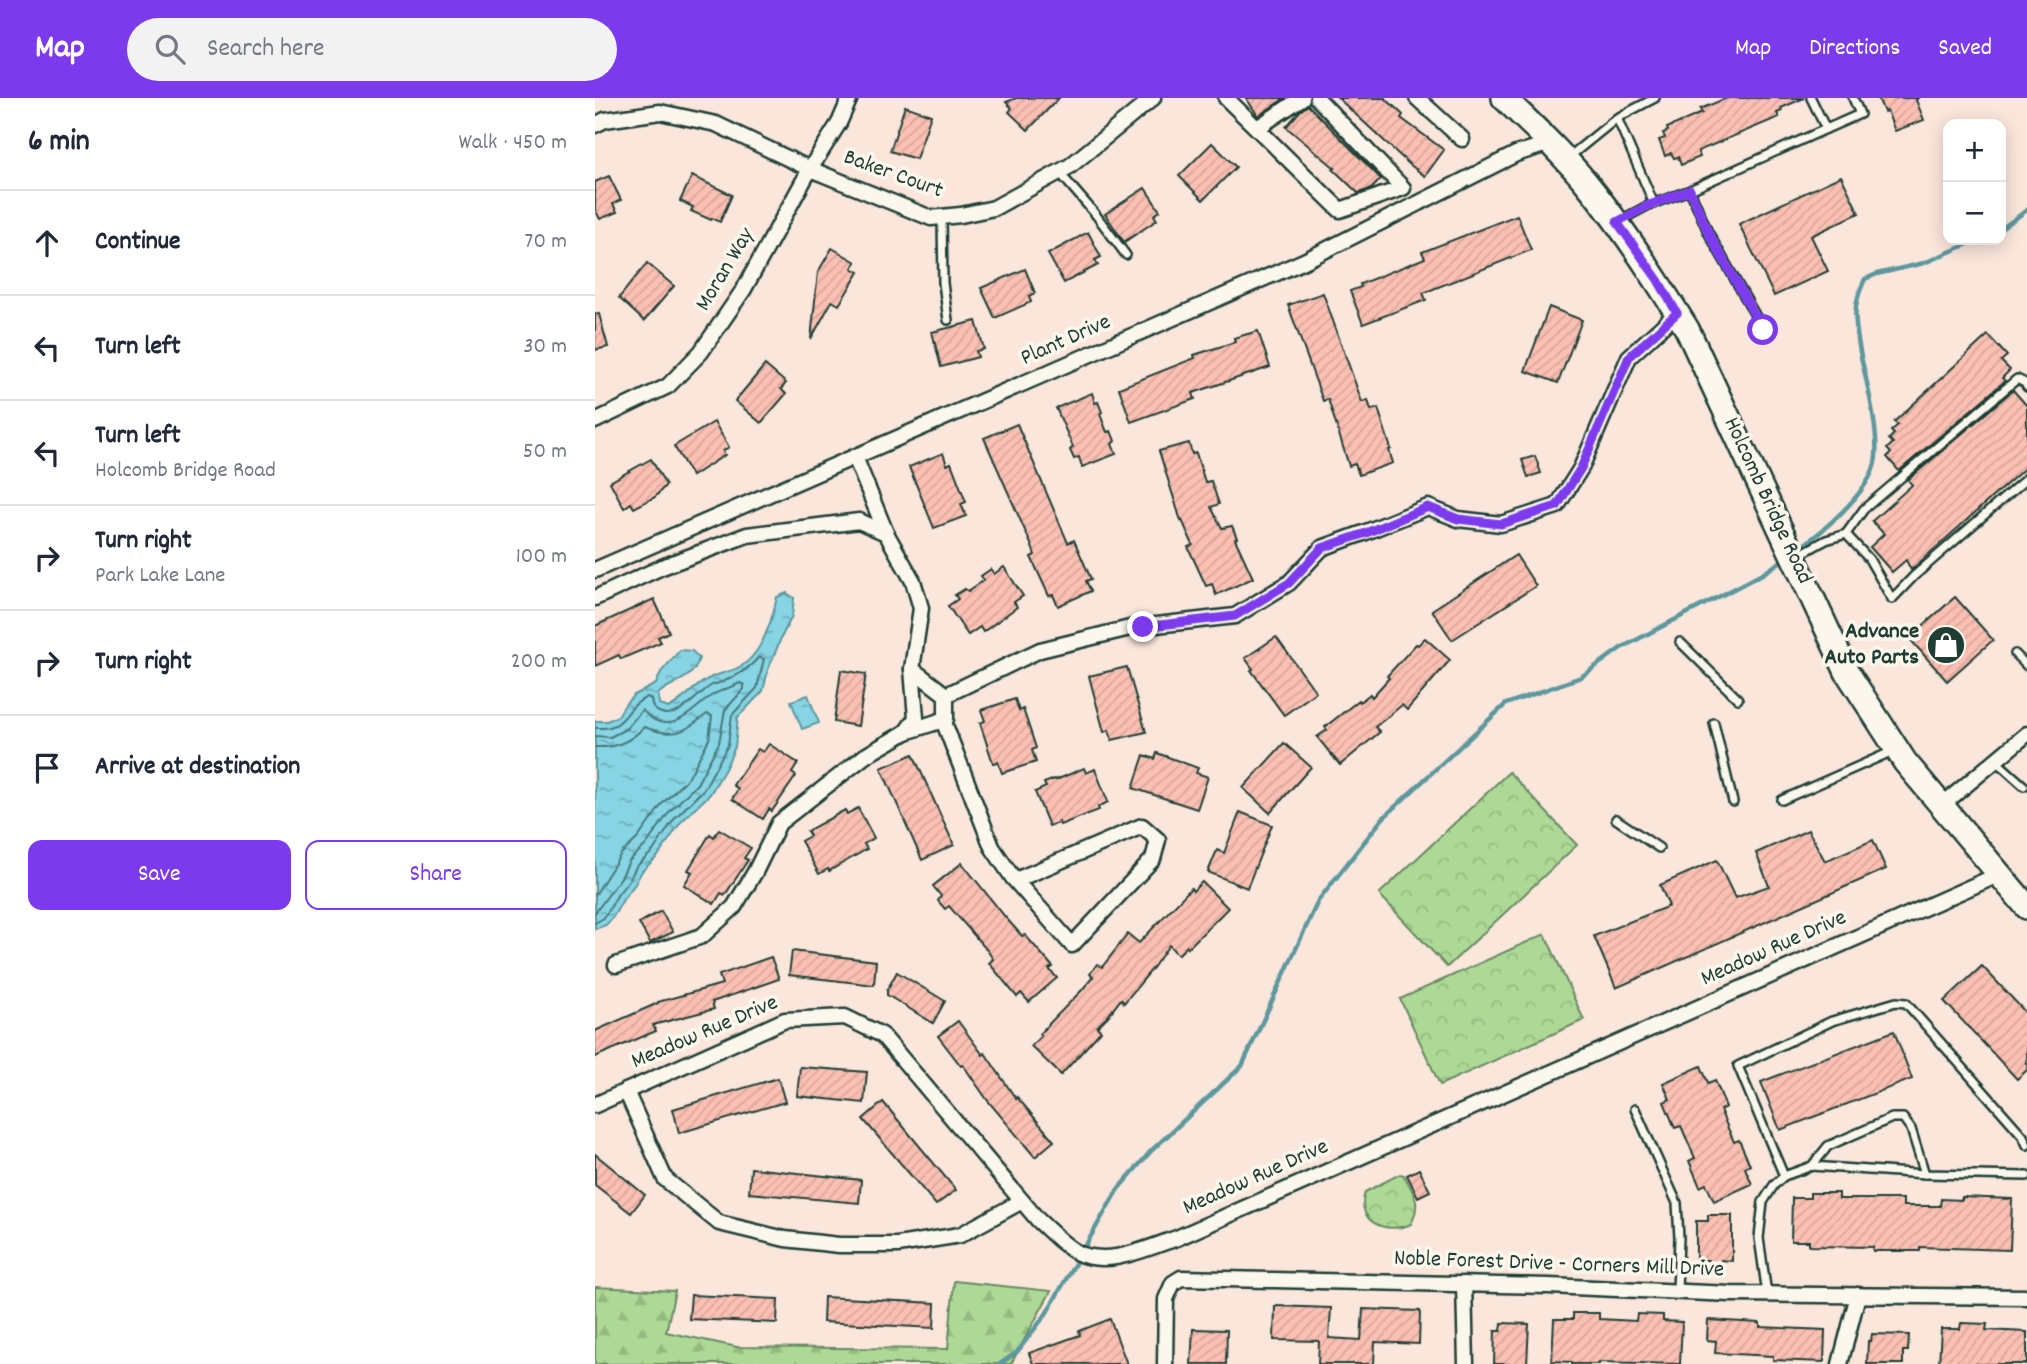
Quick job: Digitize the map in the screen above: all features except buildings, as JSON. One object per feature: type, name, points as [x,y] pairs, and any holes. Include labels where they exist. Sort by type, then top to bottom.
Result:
[{"type":"main road","name":"Holcomb Bridge Road","points":[[1504,98],[1592,189],[1658,280],[1687,329],[1847,672],[1905,762],[2027,907]]},
{"type":"street","name":"Moran Way","points":[[595,421],[668,386],[701,352],[744,289],[850,98]]},
{"type":"street","name":"Baker Court","points":[[595,125],[605,120],[660,112],[716,124],[810,169],[931,219],[994,208],[1070,166],[1153,98]]},
{"type":"street","points":[[1226,98],[1340,211],[1403,188],[1317,98]]},
{"type":"street","points":[[1257,128],[1302,98]]},
{"type":"street","points":[[1417,98],[1462,139]]},
{"type":"street","name":"Plant Drive","points":[[595,570],[1304,261],[1516,154],[1550,143]]},
{"type":"street","points":[[946,695],[1040,650],[1130,628],[1235,616],[1289,583],[1322,548],[1428,507],[1458,519],[1501,524],[1557,506],[1581,468],[1629,357],[1677,313]]},
{"type":"street","points":[[855,457],[886,533],[913,580],[921,608],[912,669],[916,718],[906,732]]},
{"type":"street","points":[[595,598],[662,567],[747,535],[859,521],[886,533]]},
{"type":"street","points":[[912,669],[946,695]]},
{"type":"street","points":[[616,965],[702,936],[734,907],[779,823],[865,755],[906,732],[946,719],[946,695]]},
{"type":"street","points":[[943,720],[992,847],[1016,880],[1072,945],[1153,859],[1158,840],[1142,826],[1016,880]]},
{"type":"street","points":[[1941,806],[2027,734]]},
{"type":"street","name":"Meadow Rue Drive","points":[[595,1105],[785,1020],[845,1017],[882,1035],[1048,1229],[1076,1252],[1095,1257],[1121,1258],[1200,1227],[1998,875]]},
{"type":"street","points":[[626,1091],[665,1179],[719,1223],[785,1239],[839,1245],[898,1245],[960,1235],[1022,1201]]},
{"type":"street","name":"Noble Forest Drive - Corners Mill Drive","points":[[1165,1364],[1166,1298],[1173,1283],[1181,1278],[1767,1294],[2027,1297]]},
{"type":"street","points":[[1464,1284],[1466,1364]]},
{"type":"street","points":[[1840,1364],[1858,1295]]},
{"type":"lane","points":[[1565,160],[1617,118],[1655,98]]},
{"type":"lane","points":[[1811,98],[1826,129]]},
{"type":"lane","points":[[1617,222],[1860,114],[1853,98]]},
{"type":"lane","points":[[1617,118],[1654,204]]},
{"type":"lane","points":[[1059,172],[1126,255]]},
{"type":"lane","points":[[1690,190],[1708,232],[1763,330]]},
{"type":"lane","points":[[942,218],[943,283],[948,320]]},
{"type":"lane","points":[[1793,557],[1846,534],[1864,509],[2017,379],[2027,387]]},
{"type":"lane","points":[[1846,534],[1870,559],[1892,599],[1914,576],[2027,478]]},
{"type":"lane","points":[[1680,642],[1738,699]]},
{"type":"lane","points":[[2015,654],[2027,666]]},
{"type":"lane","points":[[1714,723],[1733,802]]},
{"type":"lane","points":[[1782,800],[1897,749]]},
{"type":"lane","points":[[1995,761],[2024,786]]},
{"type":"lane","points":[[1616,819],[1659,848]]},
{"type":"lane","points":[[1784,1176],[1738,1066],[1832,1021],[1896,1002],[1906,1003],[2027,1145]]},
{"type":"lane","points":[[1635,1109],[1677,1203],[1677,1291]]},
{"type":"lane","points":[[1812,1166],[1828,1146],[1897,1117],[1903,1118],[1911,1129],[1925,1174]]},
{"type":"lane","points":[[1767,1294],[1759,1238],[1763,1202],[1774,1185],[1784,1176],[1812,1166],[1925,1174],[2027,1176]]},
{"type":"green space","points":[[1509,772],[1577,845],[1447,967],[1379,894]]},
{"type":"green space","points":[[1545,934],[1584,1020],[1440,1085],[1400,999]]},
{"type":"green space","points":[[1400,1174],[1404,1175],[1411,1188],[1416,1210],[1411,1224],[1383,1227],[1369,1218],[1364,1211],[1365,1192]]},
{"type":"green space","points":[[954,1281],[1051,1291],[1011,1364],[595,1364],[595,1287],[675,1291],[666,1332],[737,1347],[948,1349]]},
{"type":"water","points":[[787,593],[794,598],[792,616],[768,670],[763,691],[738,717],[735,747],[725,769],[710,794],[681,822],[658,856],[642,871],[613,917],[606,925],[595,929],[595,721],[607,721],[618,716],[634,695],[656,684],[661,672],[680,650],[692,651],[699,658],[688,676],[658,694],[659,704],[668,708],[708,679],[743,665],[761,643],[777,597]]},
{"type":"water","points":[[808,695],[819,723],[802,729],[791,701]]},
{"type":"waterway","points":[[2006,225],[2027,210]]},
{"type":"waterway","points":[[1797,550],[1831,523],[1854,499],[1871,475],[1875,463],[1874,424],[1856,323],[1856,307],[1865,279],[1924,263],[1965,245]]},
{"type":"waterway","points":[[1000,1364],[1017,1352],[1046,1314],[1118,1189],[1151,1151],[1242,1066],[1318,901],[1383,818],[1506,704],[1581,677],[1621,648],[1764,573],[1787,557]]},
{"type":"place","name":"Advance Auto Parts","points":[[1946,645]]},
{"type":"route","points":[[1143,627],[1235,616],[1289,583],[1322,548],[1428,507],[1458,519],[1501,524],[1557,506],[1581,468],[1629,357],[1677,313],[1658,280],[1617,222],[1647,206],[1690,190],[1708,232],[1763,330]]}]
